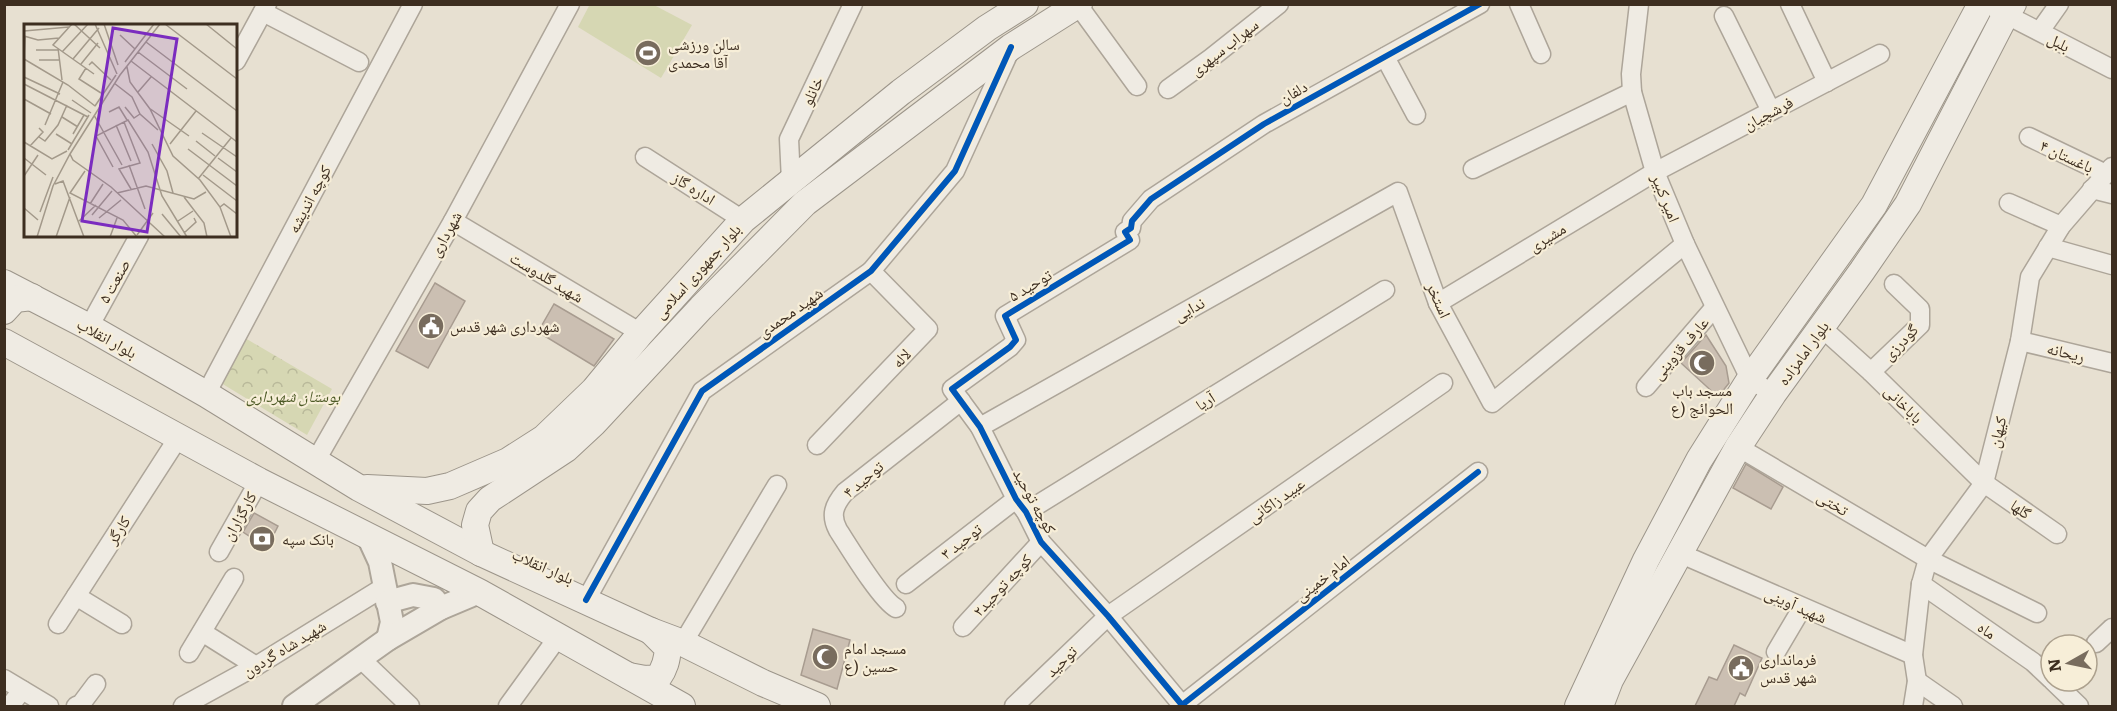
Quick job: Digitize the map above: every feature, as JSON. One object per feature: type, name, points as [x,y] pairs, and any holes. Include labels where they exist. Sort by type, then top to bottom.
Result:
[{"type":"main road","name":"بلوار جمهوری اسلامی","points":[[359,488],[427,490],[450,486],[508,461],[544,438],[594,390],[641,333],[743,220],[900,92],[987,28],[1025,4]]},
{"type":"main road","name":"بلوار امامزاده","points":[[1578,706],[1646,560],[1699,460],[1750,380],[1874,206],[1981,4]]},
{"type":"main road","name":"بلوار جمهوری اسلامی","points":[[482,552],[475,525],[478,511],[490,499],[573,442],[805,203],[1011,47],[1078,5]]},
{"type":"main road","name":"بلوار امامزاده","points":[[1600,706],[1610,680],[1738,447],[1908,204],[2001,8]]},
{"type":"main road","name":"بلوار انقلاب","points":[[4,283],[89,327],[206,394],[359,488],[482,552],[817,706]]},
{"type":"main road","points":[[4,310],[15,299],[32,297]]},
{"type":"main road","points":[[7,341],[178,438],[479,592],[682,706]]},
{"type":"main road","points":[[474,476],[464,491],[466,499],[471,503],[490,499]]},
{"type":"main road","points":[[629,676],[645,679],[658,678],[663,671],[667,662],[668,648],[651,631]]},
{"type":"street","name":"کوچه اندیشه","points":[[206,394],[413,4]]},
{"type":"street","name":"شهرداری","points":[[315,462],[453,221],[570,4]]},
{"type":"street","name":"خانلو","points":[[791,182],[789,140],[853,4]]},
{"type":"street","name":"سهراب سپهری","points":[[1168,89],[1279,4]]},
{"type":"street","name":"دلفان","points":[[1130,240],[1125,232],[1131,228],[1132,221],[1151,200],[1264,124],[1480,4]]},
{"type":"street","points":[[1519,4],[1541,54]]},
{"type":"street","name":"امیر کبیر","points":[[1639,4],[1631,74],[1632,92],[1655,172],[1714,308],[1750,380]]},
{"type":"street","points":[[1790,4],[1827,82]]},
{"type":"street","points":[[2040,32],[2059,4]]},
{"type":"street","points":[[1078,5],[1137,86]]},
{"type":"street","points":[[237,59],[265,8],[359,62]]},
{"type":"street","name":"بلبل","points":[[2001,8],[2040,32],[2112,69]]},
{"type":"street","points":[[1724,16],[1771,111]]},
{"type":"street","name":"شهید محمدی","points":[[586,600],[702,391],[871,271],[955,171],[1011,47]]},
{"type":"street","name":"فرشچیان","points":[[1655,172],[1880,54]]},
{"type":"street","points":[[1385,57],[1416,116]]},
{"type":"street","points":[[1473,170],[1632,92]]},
{"type":"street","name":"باغستان ۴","points":[[2029,137],[2109,170]]},
{"type":"street","name":"اداره گاز","points":[[645,157],[743,220]]},
{"type":"street","name":"کیهان","points":[[1913,706],[1917,681],[1913,655],[1921,584],[1928,559],[1984,483],[2020,340],[2030,277],[2061,226],[2109,170]]},
{"type":"street","name":"مشیری","points":[[1438,303],[1655,172]]},
{"type":"street","points":[[2092,189],[2112,194]]},
{"type":"street","name":"استخر","points":[[1398,192],[1438,303],[1492,403],[1685,244]]},
{"type":"street","name":"ندایی","points":[[980,427],[1398,192]]},
{"type":"street","points":[[2009,203],[2061,226]]},
{"type":"street","name":"شهید گلدوست","points":[[453,221],[641,333]]},
{"type":"street","name":"صنعت ۵","points":[[89,327],[138,237]]},
{"type":"street","name":"توحید ۵","points":[[956,395],[1016,340],[1005,316],[1130,240]]},
{"type":"street","points":[[2049,247],[2112,265]]},
{"type":"street","name":"لاله","points":[[817,445],[928,329],[871,271]]},
{"type":"street","name":"گودرزی","points":[[1871,372],[1920,325],[1920,309],[1894,284]]},
{"type":"street","name":"آریا","points":[[1021,505],[1385,290]]},
{"type":"street","name":"عارف قزوینی","points":[[1646,387],[1714,308]]},
{"type":"street","name":"باباخانی","points":[[1822,328],[1871,372],[1984,483]]},
{"type":"street","name":"ریحانه","points":[[2020,340],[2112,363]]},
{"type":"street","points":[[1750,380],[1773,394]]},
{"type":"street","name":"عبید زاکانی","points":[[1108,616],[1443,383]]},
{"type":"street","name":"کوچه توحید","points":[[956,395],[980,427],[1041,542],[1108,616],[1182,705]]},
{"type":"street","name":"توحید ۴","points":[[896,608],[879,590],[838,530],[833,514],[835,503],[956,395]]},
{"type":"street","name":"کارگر","points":[[58,624],[178,438]]},
{"type":"street","name":"تختی","points":[[1738,447],[1928,559],[2037,613]]},
{"type":"street","name":"امام خمینی","points":[[1182,705],[1478,472]]},
{"type":"street","name":"کارگزاران","points":[[219,552],[259,481]]},
{"type":"street","name":"گلها","points":[[1984,483],[2057,534]]},
{"type":"street","points":[[683,643],[777,485]]},
{"type":"street","name":"توحید ۳","points":[[906,584],[1021,505]]},
{"type":"street","points":[[368,536],[380,562],[392,622],[388,639]]},
{"type":"street","name":"کوچه توحید۲","points":[[963,627],[1041,542]]},
{"type":"street","name":"شهید آوینی","points":[[1679,553],[1913,655]]},
{"type":"street","points":[[189,653],[234,578]]},
{"type":"street","name":"ماه","points":[[1921,584],[2039,668]]},
{"type":"street","points":[[294,706],[362,660],[388,639],[441,608],[479,592]]},
{"type":"street","points":[[386,595],[413,595],[434,599],[441,608]]},
{"type":"street","name":"شهید شاه گردون","points":[[183,706],[386,595]]},
{"type":"street","points":[[75,596],[122,624]]},
{"type":"street","points":[[1776,652],[1802,608]]},
{"type":"street","name":"توحید","points":[[1014,706],[1108,616]]},
{"type":"street","points":[[2099,640],[2112,628]]},
{"type":"street","points":[[202,633],[256,666]]},
{"type":"street","points":[[508,706],[558,637]]},
{"type":"street","points":[[362,660],[410,706]]},
{"type":"street","points":[[4,679],[49,706]]},
{"type":"street","points":[[1917,681],[1953,706]]},
{"type":"street","points":[[76,706],[81,704],[96,684]]},
{"type":"street","points":[[10,706],[22,690]]},
{"type":"street","name":"ماه","points":[[2066,693],[2079,706]]},
{"type":"green space","name":"سالن ورزشی آقا محمدی","points":[[590,4],[654,5],[692,25],[661,78],[578,27]]},
{"type":"green space","name":"بوستان شهرداری","points":[[245,338],[332,389],[307,435],[221,383]]},
{"type":"building","name":"شهرداری شهر قدس","points":[[435,283],[465,301],[428,368],[396,351]]},
{"type":"building","points":[[554,304],[614,339],[594,366],[538,332]]},
{"type":"building","name":"مسجد باب الحوائج (ع","points":[[1706,335],[1726,366],[1729,383],[1718,397],[1681,363]]},
{"type":"building","points":[[1746,464],[1783,487],[1771,509],[1733,488]]},
{"type":"building","name":"بانک سپه","points":[[254,513],[278,526],[267,548],[243,532]]},
{"type":"building","name":"مسجد امام حسین (ع","points":[[813,629],[850,640],[837,689],[801,675]]},
{"type":"building","name":"فرمانداری شهر قدس","points":[[1734,645],[1762,658],[1745,696],[1740,693],[1734,706],[1695,706],[1709,677],[1717,680]]},
{"type":"cycle path","points":[[1478,472],[1182,705],[1108,616],[1041,542],[1026,512],[1016,499],[980,427],[952,389],[1010,347],[1016,340],[1005,316],[1130,240],[1125,232],[1131,228],[1132,221],[1151,199],[1264,124],[1480,4]]},
{"type":"cycle path","points":[[586,600],[702,391],[871,271],[955,171],[1011,47]]},
{"type":"place","name":"سالن ورزشی آقا محمدی","points":[[648,53]]},
{"type":"place","name":"شهرداری شهر قدس","points":[[431,326]]},
{"type":"place","name":"مسجد باب الحوائج (ع","points":[[1702,363]]},
{"type":"place","name":"بانک سپه","points":[[262,539]]},
{"type":"place","name":"مسجد امام حسین (ع","points":[[825,657]]},
{"type":"place","name":"فرمانداری شهر قدس","points":[[1741,668]]}]
